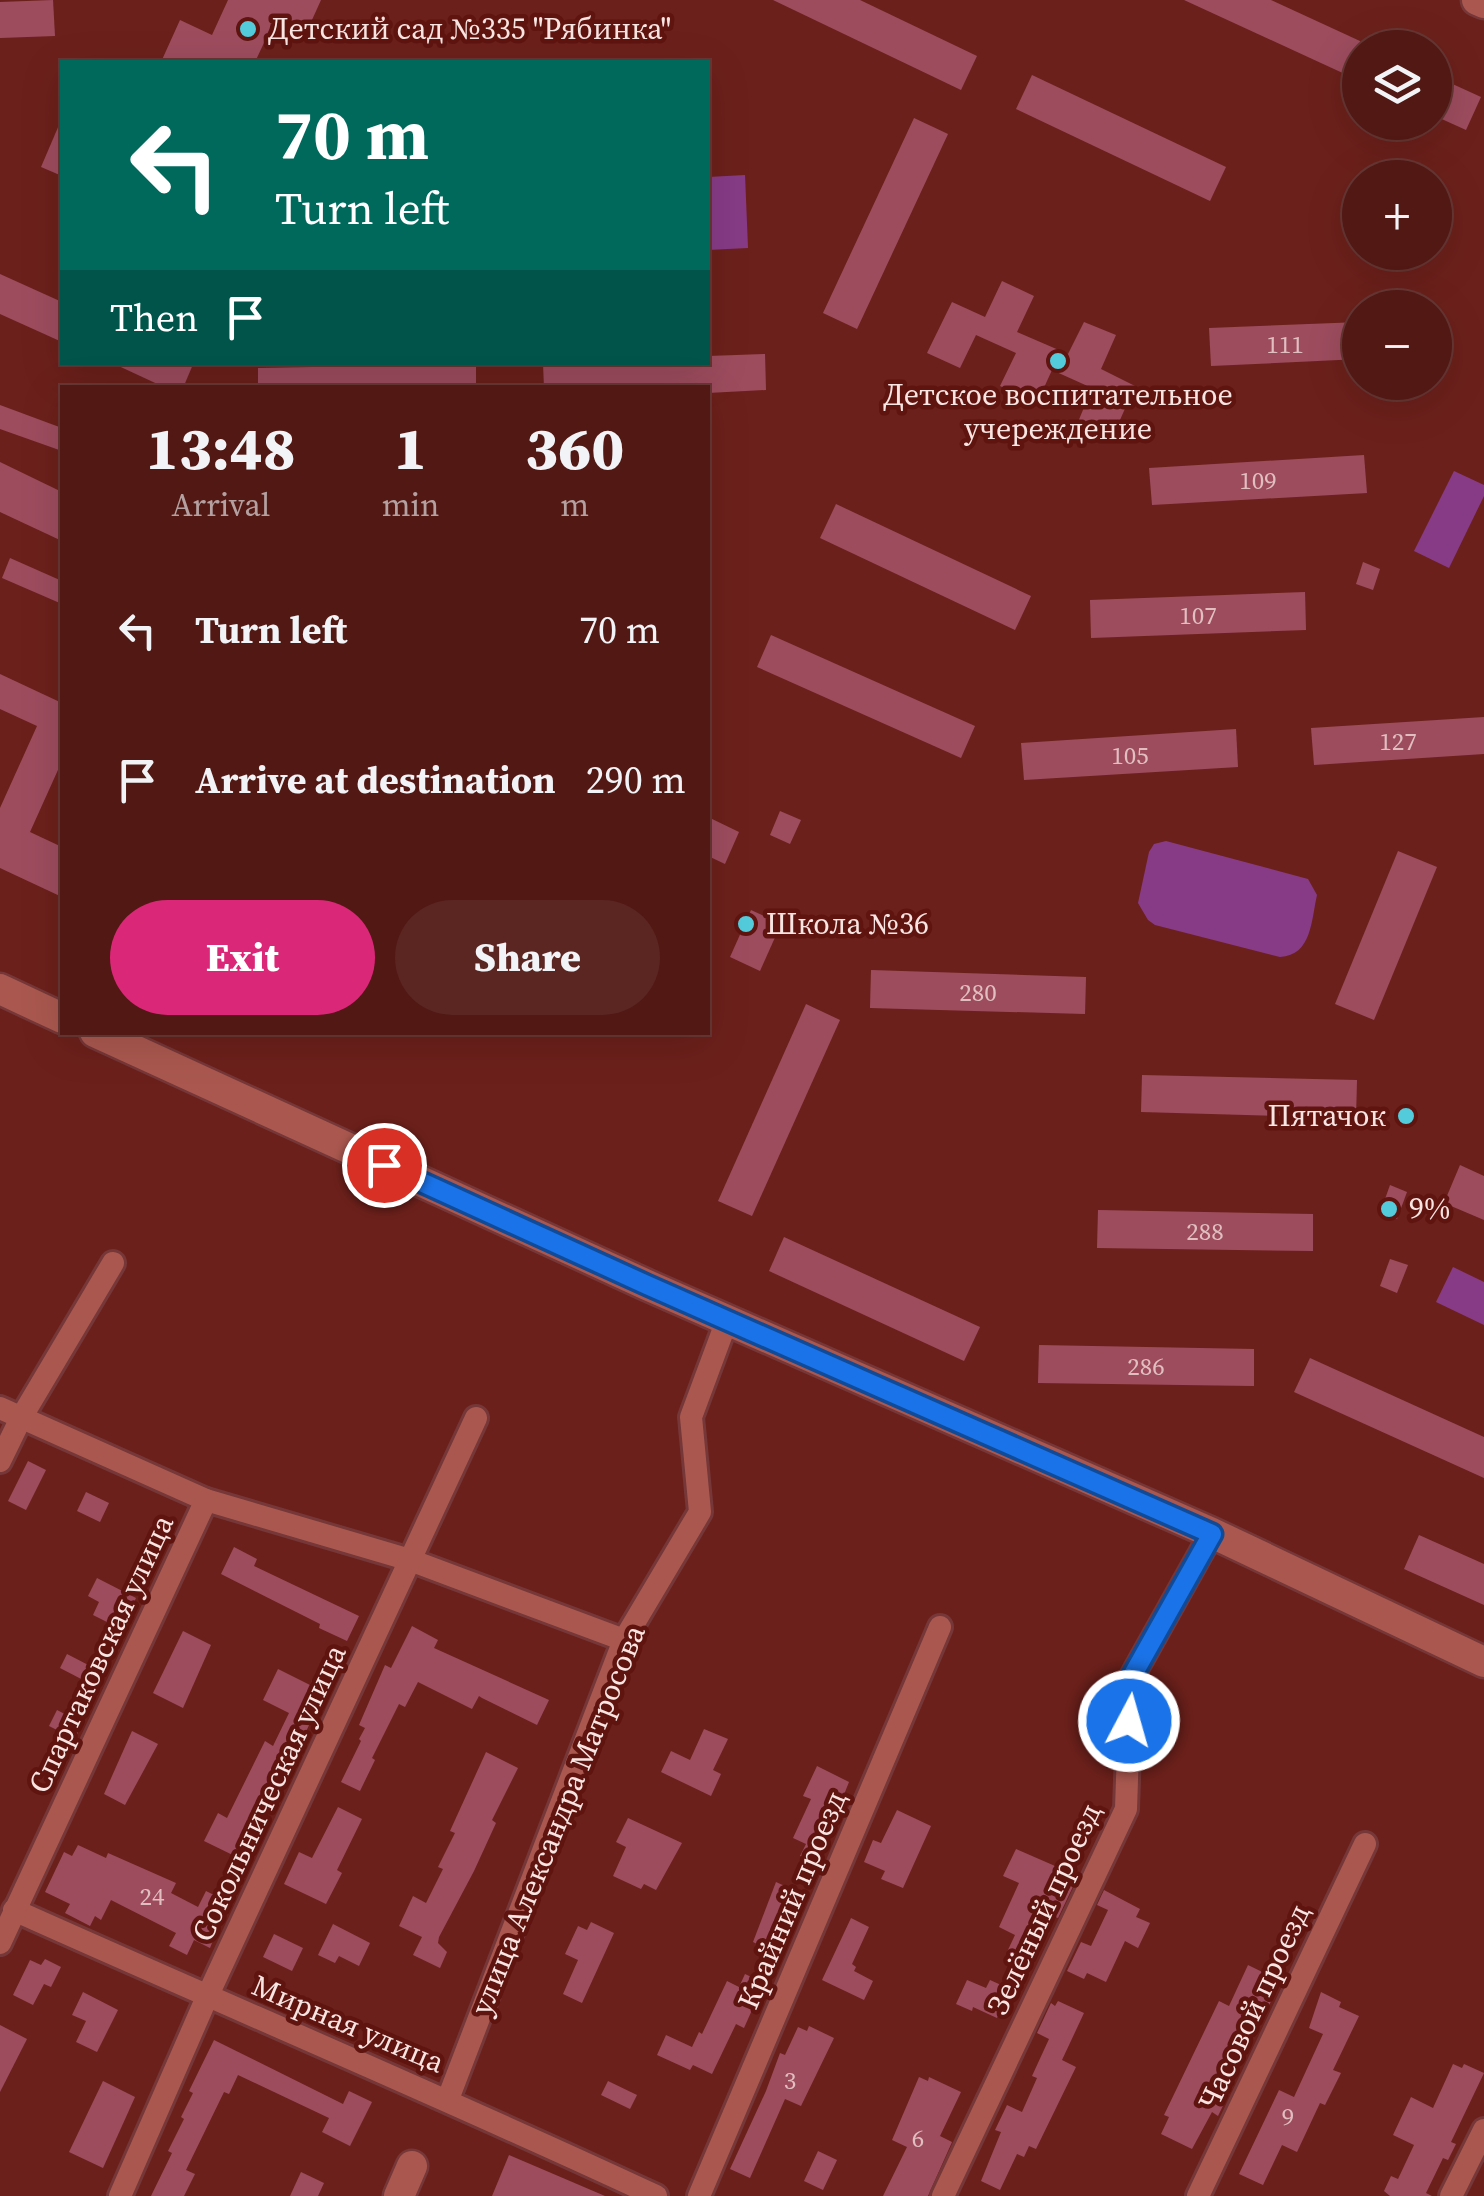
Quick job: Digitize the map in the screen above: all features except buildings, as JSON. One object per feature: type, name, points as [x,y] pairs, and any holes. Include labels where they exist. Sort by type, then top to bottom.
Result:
[{"type":"street","points":[[1476,0],[1484,4]]},
{"type":"street","points":[[0,989],[60,1017]]},
{"type":"street","points":[[102,1035],[727,1320],[1212,1534],[1484,1662]]},
{"type":"street","points":[[0,1460],[11,1413],[113,1263]]},
{"type":"street","name":"улица Александра Матросова","points":[[448,2099],[624,1640],[700,1512],[691,1416],[727,1320]]},
{"type":"street","points":[[11,1413],[206,1500],[410,1560],[624,1640]]},
{"type":"street","name":"Сокольническая улица","points":[[120,2196],[207,1997],[476,1418]]},
{"type":"street","name":"Спартаковская улица","points":[[0,1942],[206,1500]]},
{"type":"street","name":"Зелёный проезд","points":[[943,2196],[1126,1809],[1126,1687],[1212,1534]]},
{"type":"street","name":"Крайний проезд","points":[[699,2196],[940,1627]]},
{"type":"street","name":"Часовой проезд","points":[[1198,2196],[1365,1844]]},
{"type":"street","name":"Мирная улица","points":[[14,1910],[448,2099],[656,2196]]},
{"type":"street","points":[[1452,2196],[1484,2130]]},
{"type":"street","points":[[399,2196],[412,2166]]},
{"type":"shaded area","points":[[745,175],[748,248],[710,250],[710,177]]},
{"type":"shaded area","points":[[1454,471],[1484,485],[1484,496],[1449,568],[1414,551]]},
{"type":"shaded area","points":[[1166,841],[1308,879],[1317,895],[1304,943],[1291,955],[1280,957],[1148,920],[1138,903],[1149,852],[1154,844]]},
{"type":"shaded area","points":[[1453,1267],[1484,1282],[1484,1325],[1436,1302]]},
{"type":"place","name":"Детский сад №335 \"Рябинка\"","points":[[248,29]]},
{"type":"place","name":"Детское воспитательное учереждение","points":[[1058,361]]},
{"type":"place","name":"Школа №36","points":[[746,924]]},
{"type":"place","name":"Пятачок","points":[[1406,1116]]},
{"type":"place","name":"9%","points":[[1389,1209]]},
{"type":"route","points":[[384,1165],[1212,1534],[1126,1687],[1129,1721]]}]
